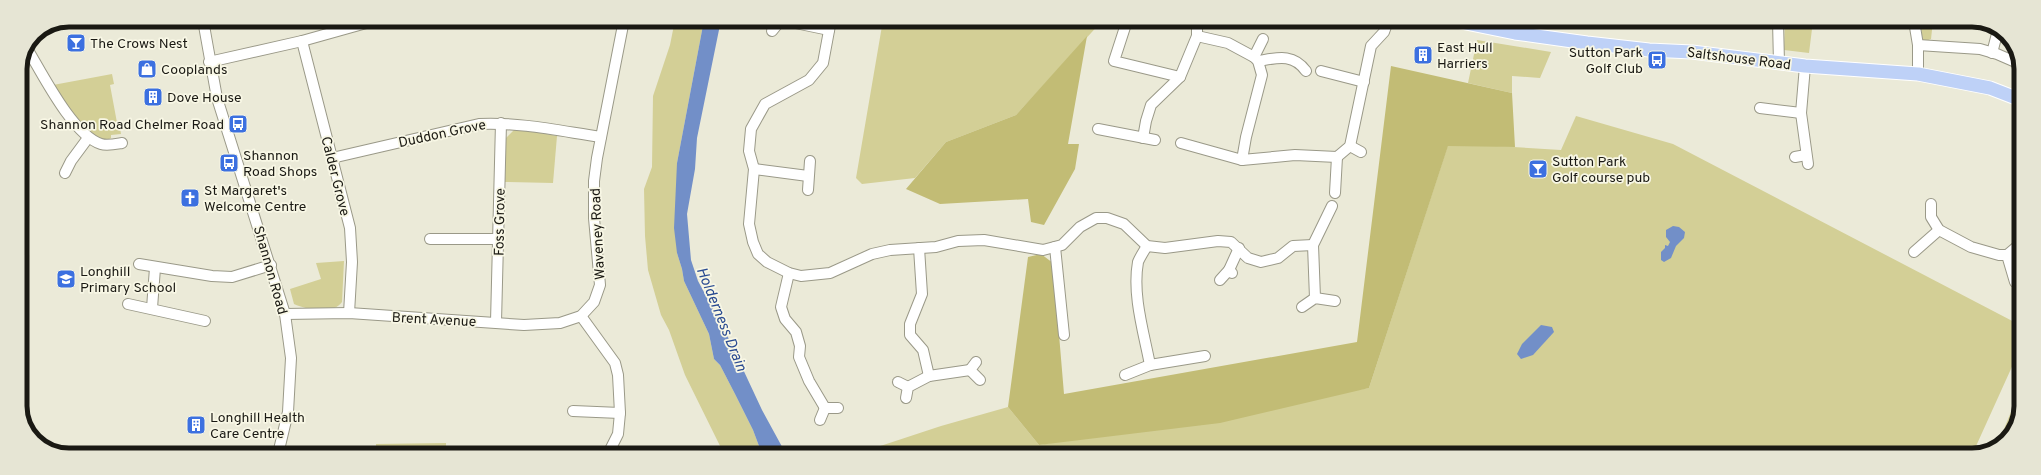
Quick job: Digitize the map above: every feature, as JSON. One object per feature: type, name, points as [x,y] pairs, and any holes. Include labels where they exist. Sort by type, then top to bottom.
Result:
[{"type":"main road","name":"Saltshouse Road","points":[[1486,27],[1522,34],[1649,50],[1699,52],[1804,66],[1918,74],[1990,88],[2014,97]]},
{"type":"street","name":"Shannon Road","points":[[205,27],[209,62],[217,98],[271,265],[285,314],[291,358],[288,412],[279,448]]},
{"type":"street","points":[[209,62],[302,41],[352,27]]},
{"type":"street","name":"Waveney Road","points":[[581,316],[594,302],[600,285],[594,218],[594,181],[623,27]]},
{"type":"street","points":[[772,31],[775,27]]},
{"type":"street","points":[[830,27],[823,63],[809,80],[765,104],[759,111],[751,129],[748,151],[754,169],[749,224],[752,242],[758,254],[767,262],[789,273],[801,276],[830,273],[872,254],[890,250],[936,247],[958,241],[984,240],[1043,250],[1062,245],[1073,232],[1087,222],[1096,218],[1107,218],[1124,224],[1147,246],[1165,248],[1231,242],[1248,258],[1261,262],[1278,258],[1293,246],[1313,245]]},
{"type":"street","points":[[1125,27],[1114,61],[1180,77]]},
{"type":"street","points":[[1143,138],[1151,105],[1180,77],[1197,36],[1197,27]]},
{"type":"street","points":[[1181,143],[1242,160],[1295,155],[1337,157],[1350,146],[1371,46],[1384,32],[1386,27]]},
{"type":"street","points":[[1778,27],[1779,63]]},
{"type":"street","points":[[1915,27],[1918,45],[1918,74]]},
{"type":"street","points":[[1992,53],[1997,35]]},
{"type":"street","points":[[1197,36],[1228,43],[1256,59],[1285,57],[1300,63],[1306,71]]},
{"type":"street","points":[[1242,160],[1246,137],[1262,75],[1256,59],[1263,38]]},
{"type":"street","name":"Calder Grove","points":[[302,41],[350,228],[352,262],[350,313]]},
{"type":"street","points":[[1918,45],[1980,49],[2013,61]]},
{"type":"street","points":[[30,53],[57,99],[88,138],[102,144],[122,143]]},
{"type":"street","points":[[1795,157],[1807,159],[1800,113],[1804,66]]},
{"type":"street","points":[[1321,71],[1364,82]]},
{"type":"street","points":[[1764,112],[1800,113]]},
{"type":"street","name":"Duddon Grove","points":[[332,158],[479,124],[501,123],[601,137]]},
{"type":"street","name":"Foss Grove","points":[[496,322],[501,123]]},
{"type":"street","points":[[1098,129],[1155,140]]},
{"type":"street","points":[[65,174],[71,161],[88,138]]},
{"type":"street","points":[[1350,146],[1361,152]]},
{"type":"street","points":[[1335,194],[1337,157]]},
{"type":"street","points":[[808,190],[810,161]]},
{"type":"street","points":[[754,169],[808,176]]},
{"type":"street","points":[[1931,204],[1931,217],[1939,230],[1971,247],[1999,255],[2007,255],[2014,249]]},
{"type":"street","points":[[1316,298],[1313,245],[1332,206]]},
{"type":"street","points":[[1914,252],[1939,230]]},
{"type":"street","points":[[430,238],[498,239]]},
{"type":"street","points":[[1147,246],[1139,260],[1136,279],[1140,317],[1150,365]]},
{"type":"street","points":[[1056,247],[1064,335]]},
{"type":"street","points":[[919,248],[922,294],[910,324],[910,334],[923,350],[929,376]]},
{"type":"street","points":[[1220,280],[1231,271],[1239,248]]},
{"type":"street","points":[[2007,255],[2014,279]]},
{"type":"street","points":[[139,264],[155,268],[212,276],[232,277],[271,265]]},
{"type":"street","points":[[152,308],[155,268]]},
{"type":"street","points":[[789,273],[781,306],[785,320],[796,332],[800,346],[799,357],[809,381],[825,408]]},
{"type":"street","points":[[1300,310],[1316,298],[1335,301]]},
{"type":"street","points":[[128,304],[152,308],[205,321]]},
{"type":"street","name":"Brent Avenue","points":[[285,314],[350,313],[524,325],[560,323],[581,316]]},
{"type":"street","points":[[581,316],[615,363],[618,375],[620,413],[618,434],[611,448]]},
{"type":"street","points":[[1125,375],[1150,365],[1205,356]]},
{"type":"street","points":[[908,387],[929,376],[973,366],[980,380]]},
{"type":"street","points":[[898,382],[908,387]]},
{"type":"street","points":[[906,398],[908,387]]},
{"type":"street","points":[[825,408],[838,408]]},
{"type":"street","points":[[820,420],[825,408]]},
{"type":"street","points":[[573,411],[620,413]]},
{"type":"shaded area","points":[[674,27],[703,27],[677,163],[677,253],[684,281],[709,334],[714,359],[720,365],[735,394],[753,430],[760,448],[721,448],[685,375],[669,330],[661,315],[648,270],[645,236],[644,189],[652,167],[653,96],[670,45]]},
{"type":"shaded area","points":[[882,27],[1097,27],[1016,115],[946,142],[915,178],[862,184],[856,178]]},
{"type":"shaded area","points":[[1785,27],[1812,27],[1809,53],[1784,50]]},
{"type":"shaded area","points":[[1921,27],[1932,27],[1931,39],[1923,42]]},
{"type":"shaded area","points":[[1087,36],[1068,144],[1079,144],[1075,169],[1044,225],[1031,222],[1028,199],[940,204],[906,189],[946,142],[1016,115]]},
{"type":"shaded area","points":[[1477,40],[1551,52],[1540,78],[1512,76],[1512,93],[1468,83]]},
{"type":"shaded area","points":[[1391,66],[1512,93],[1515,147],[1448,146],[1369,388],[1220,423],[1039,445],[1008,407],[1028,257],[1041,254],[1053,263],[1064,394],[1357,342]]},
{"type":"shaded area","points":[[112,74],[114,84],[110,85],[118,128],[120,128],[121,134],[111,135],[111,138],[105,141],[88,134],[53,85]]},
{"type":"shaded area","points":[[1576,116],[1673,144],[2014,322],[2014,362],[1975,448],[874,448],[941,426],[1008,407],[1039,445],[1369,388],[1448,145],[1480,145],[1561,150]]},
{"type":"shaded area","points":[[520,129],[557,136],[553,183],[505,182],[506,138],[514,130]]},
{"type":"shaded area","points":[[344,261],[342,302],[338,306],[333,309],[320,310],[294,304],[290,289],[321,279],[316,263]]},
{"type":"shaded area","points":[[2014,405],[2011,422],[2000,438]]},
{"type":"shaded area","points":[[446,443],[446,448],[376,448],[376,444]]},
{"type":"water","points":[[703,27],[720,27],[697,138],[695,169],[687,214],[691,260],[698,281],[727,335],[762,410],[783,448],[760,448],[753,430],[735,394],[720,365],[714,359],[709,334],[684,281],[677,253],[674,228],[677,163]]},
{"type":"water","points":[[1673,226],[1679,227],[1685,232],[1684,238],[1676,246],[1671,258],[1664,262],[1661,260],[1661,252],[1665,248],[1665,245],[1668,246],[1670,242],[1666,237],[1666,230]]},
{"type":"water","points":[[1541,325],[1552,327],[1554,332],[1533,355],[1521,359],[1517,354],[1522,344]]},
{"type":"place","name":"The Crows Nest","points":[[76,43]]},
{"type":"place","name":"East Hull Harriers","points":[[1423,55]]},
{"type":"place","name":"Sutton Park Golf Club","points":[[1657,60]]},
{"type":"place","name":"Cooplands","points":[[147,69]]},
{"type":"place","name":"Dove House","points":[[153,97]]},
{"type":"place","name":"Shannon Road Chelmer Road","points":[[238,124]]},
{"type":"place","name":"Shannon Road Shops","points":[[229,163]]},
{"type":"place","name":"Sutton Park Golf course pub","points":[[1538,169]]},
{"type":"place","name":"St Margaret's Welcome Centre","points":[[190,198]]},
{"type":"place","name":"Longhill Primary School","points":[[66,279]]},
{"type":"place","name":"Longhill Health Care Centre","points":[[196,425]]},
{"type":"water label","name":"Holderness Drain","points":[[722,319]]}]
